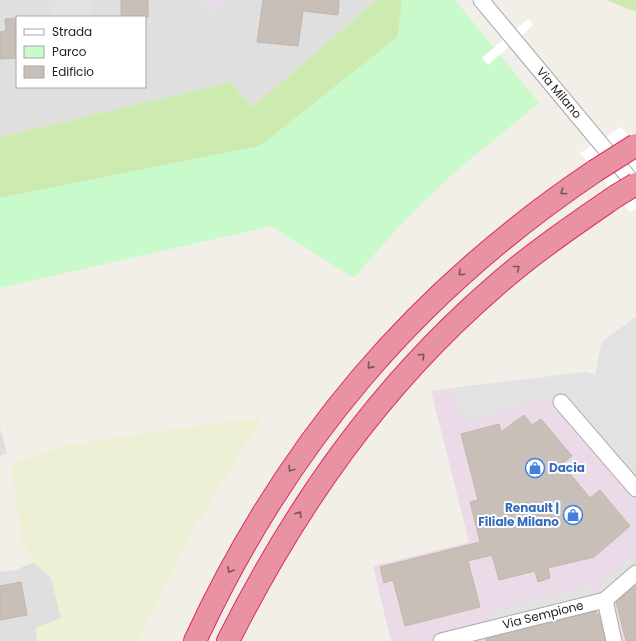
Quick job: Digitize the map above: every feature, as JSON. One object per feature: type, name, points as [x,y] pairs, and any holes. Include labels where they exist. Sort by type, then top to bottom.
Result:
[{"type":"highway","points":[[195,641],[222,584],[279,487],[306,448],[364,373],[398,335],[468,267],[547,203],[636,145]]},
{"type":"highway","points":[[228,641],[278,547],[304,505],[333,462],[390,390],[423,354],[492,288],[562,234],[616,196],[636,185]]},
{"type":"street","name":"Via Milano","points":[[481,0],[636,185]]},
{"type":"street","points":[[561,402],[636,489]]},
{"type":"street","name":"Via Sempione","points":[[441,641],[605,600],[636,572]]},
{"type":"street","points":[[605,600],[614,641]]},
{"type":"shaded area","points":[[0,0],[204,0],[214,11],[227,0],[377,0],[252,107],[231,82],[0,137]]},
{"type":"shaded area","points":[[48,0],[89,0],[92,16],[52,16]]},
{"type":"shaded area","points":[[204,0],[227,0],[214,11]]},
{"type":"shaded area","points":[[636,317],[636,641],[391,641],[373,566],[469,542],[431,391],[586,372],[595,375],[602,342]]},
{"type":"shaded area","points":[[636,317],[636,481],[566,394],[463,421],[453,388],[586,372],[595,375],[602,342]]},
{"type":"shaded area","points":[[0,428],[7,453],[0,456]]},
{"type":"shaded area","points":[[636,553],[636,566],[604,592],[598,584]]},
{"type":"shaded area","points":[[34,562],[51,578],[61,618],[36,628],[37,641],[0,641],[0,572],[16,570]]},
{"type":"shaded area","points":[[592,585],[596,597],[494,622],[491,612]]},
{"type":"green space","points":[[377,0],[402,0],[398,37],[260,146],[0,198],[0,137],[231,82],[252,107]]},
{"type":"green space","points":[[402,0],[455,0],[539,103],[456,171],[404,221],[354,278],[271,226],[0,288],[0,198],[260,146],[398,37]]},
{"type":"green space","points":[[606,0],[636,0],[636,12]]},
{"type":"green space","points":[[263,417],[194,529],[139,641],[37,641],[36,628],[61,618],[51,578],[34,562],[22,542],[11,464],[68,445]]},
{"type":"pier","points":[[528,19],[533,25],[488,65],[482,58]]},
{"type":"pier","points":[[621,127],[636,144],[636,209],[630,212],[580,153]]},
{"type":"building","points":[[121,0],[148,0],[148,17],[121,16]]},
{"type":"building","points":[[263,0],[339,0],[338,15],[303,11],[298,46],[257,42]]},
{"type":"building","points":[[16,18],[16,58],[0,59],[0,32],[6,31],[5,19]]},
{"type":"building","points":[[524,415],[532,425],[541,419],[572,456],[562,464],[590,498],[600,490],[630,526],[594,557],[548,568],[550,578],[538,582],[535,571],[499,580],[492,555],[468,561],[480,607],[405,626],[393,580],[384,583],[380,567],[480,542],[470,502],[478,500],[461,434],[499,424],[501,432]]},
{"type":"building","points":[[21,582],[27,615],[0,620],[0,586]]},
{"type":"building","points":[[636,585],[636,641],[626,641],[616,602]]},
{"type":"building","points":[[596,611],[599,615],[605,641],[486,641],[486,639]]},
{"type":"place","name":"Dacia","points":[[535,468]]},
{"type":"place","name":"Renault | Filiale Milano","points":[[573,515]]}]
